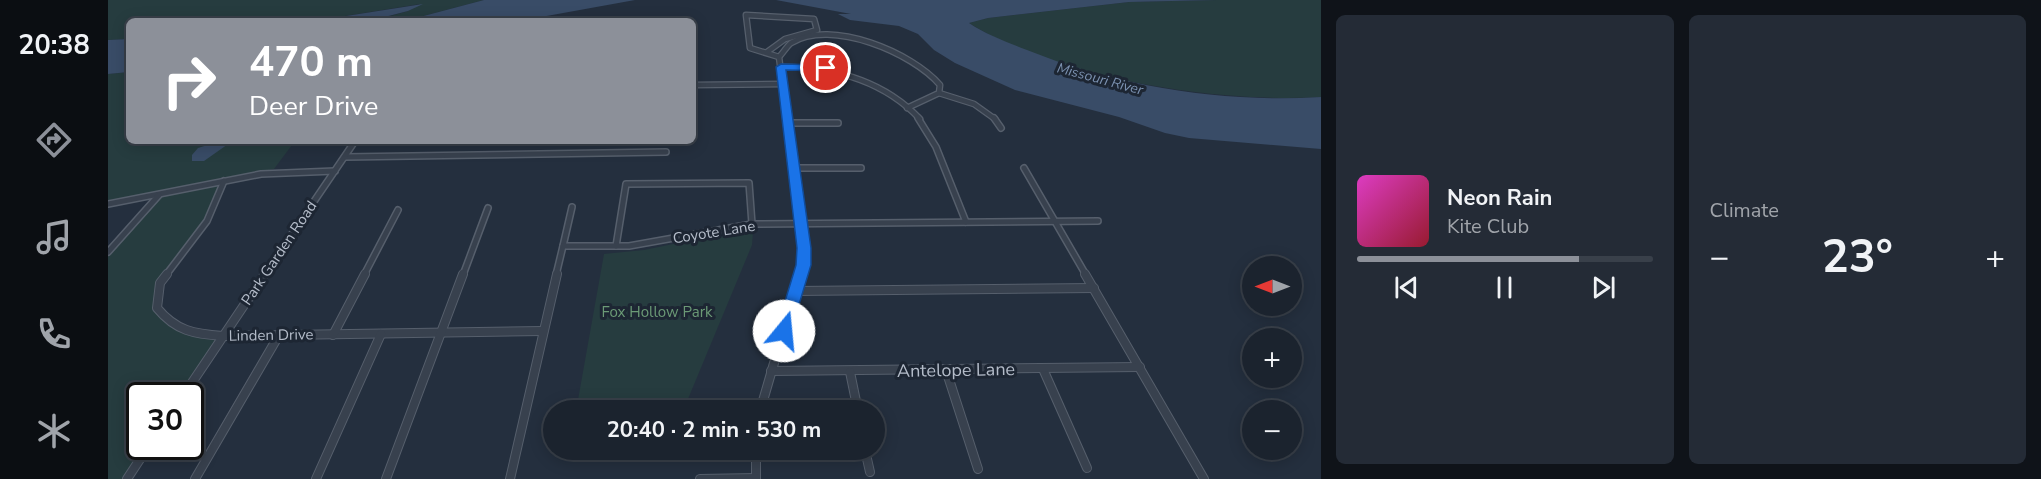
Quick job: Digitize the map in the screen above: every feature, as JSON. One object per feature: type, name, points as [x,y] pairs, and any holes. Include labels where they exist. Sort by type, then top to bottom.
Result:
[{"type":"street","points":[[767,52],[785,39],[817,30],[814,19],[747,14],[748,46],[753,50],[779,57]]},
{"type":"street","points":[[763,400],[803,265],[790,123],[779,57],[787,46],[808,38],[830,36],[860,39],[894,50],[928,70],[940,85],[939,93]]},
{"type":"street","points":[[781,67],[826,68],[845,71],[862,78],[907,108],[926,128],[966,222]]},
{"type":"street","points":[[696,85],[783,84]]},
{"type":"street","points":[[907,108],[939,93],[973,102],[987,110],[1001,128]]},
{"type":"street","points":[[790,123],[838,123]]},
{"type":"street","name":"Park Garden Road","points":[[192,382],[353,144]]},
{"type":"street","points":[[345,157],[666,152]]},
{"type":"street","points":[[794,168],[861,168]]},
{"type":"street","points":[[1024,168],[1204,479]]},
{"type":"street","points":[[108,204],[278,172],[335,171]]},
{"type":"street","name":"Linden Drive","points":[[224,181],[207,221],[160,283],[157,308],[171,326],[188,333],[223,336],[542,331]]},
{"type":"street","points":[[616,246],[626,184],[749,183],[752,224]]},
{"type":"street","points":[[108,252],[160,194]]},
{"type":"street","points":[[510,479],[572,207]]},
{"type":"street","points":[[386,479],[439,333],[488,208]]},
{"type":"street","points":[[333,335],[398,210]]},
{"type":"street","name":"Coyote Lane","points":[[563,246],[616,246],[752,224],[1098,221]]},
{"type":"street","points":[[796,291],[1094,288]]},
{"type":"street","points":[[316,479],[381,334]]},
{"type":"street","points":[[195,479],[279,335]]},
{"type":"street","name":"Antelope Lane","points":[[771,371],[850,372],[1140,367]]},
{"type":"street","points":[[1043,369],[1087,468]]},
{"type":"street","points":[[946,370],[978,469]]},
{"type":"street","points":[[850,372],[856,400]]},
{"type":"street","points":[[127,479],[139,460]]},
{"type":"street","points":[[700,479],[756,479],[756,460]]},
{"type":"street","points":[[867,460],[870,472]]},
{"type":"green space","points":[[108,0],[484,0],[416,18],[384,18],[408,11],[420,4],[333,18],[126,18],[126,39],[108,40]]},
{"type":"green space","points":[[1321,0],[1321,97],[1234,96],[1139,83],[1092,73],[1047,59],[1005,43],[969,23],[988,18],[1129,2]]},
{"type":"green space","points":[[126,72],[126,144],[293,144],[274,169],[224,181],[207,221],[160,283],[157,308],[171,326],[223,336],[192,382],[126,382],[126,460],[139,460],[127,479],[108,479],[108,252],[159,195],[108,204],[108,74]]},
{"type":"green space","name":"Fox Hollow Park","points":[[731,232],[753,232],[752,245],[688,400],[578,400],[604,254],[644,250]]},
{"type":"water","points":[[484,0],[635,0],[536,18],[416,18]]},
{"type":"water","name":"Missouri River","points":[[776,0],[1216,0],[1129,2],[988,18],[969,23],[997,38],[1062,63],[1135,83],[1209,95],[1321,97],[1321,149],[1189,138],[1165,133],[1119,117],[1015,90],[955,63],[934,50],[918,34],[899,26],[850,20],[838,14],[851,14]]},
{"type":"water","points":[[423,4],[408,11],[381,18],[333,18]]},
{"type":"water","points":[[126,39],[126,72],[108,74],[108,40]]},
{"type":"water","points":[[211,144],[228,144],[204,161],[192,161],[192,155],[198,148]]},
{"type":"route","points":[[784,331],[803,265],[804,248],[790,123],[781,67],[826,68]]}]
